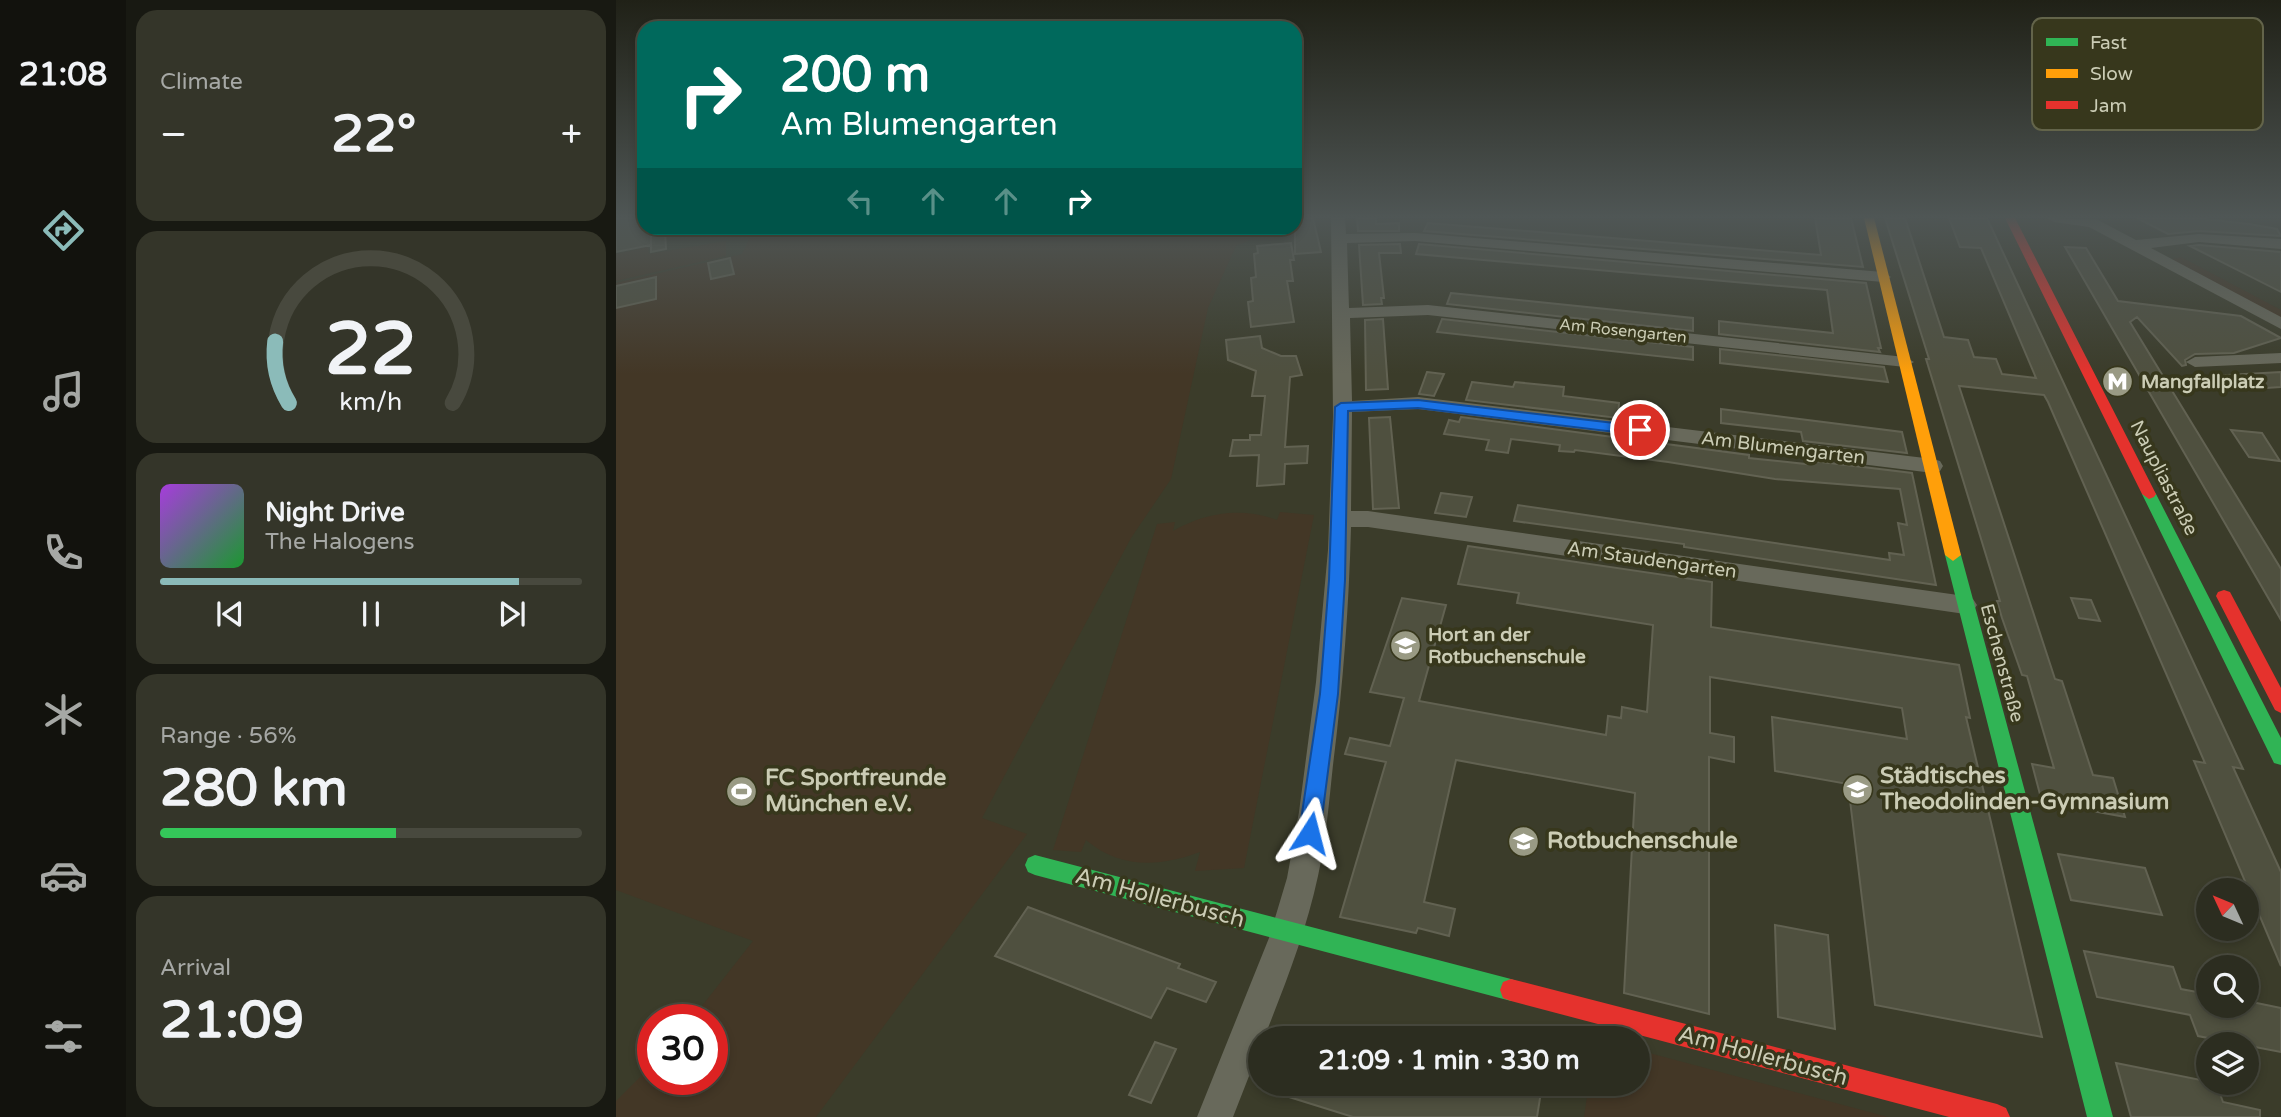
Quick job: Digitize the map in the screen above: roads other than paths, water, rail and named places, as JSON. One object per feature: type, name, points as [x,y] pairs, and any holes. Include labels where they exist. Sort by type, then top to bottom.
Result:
[{"type":"street","points":[[1216,1117],[1285,932],[1302,878],[1329,694],[1339,519],[1340,270]]},
{"type":"street","points":[[1803,270],[1883,277]]},
{"type":"street","name":"Eschenstraße","points":[[1881,270],[1933,466],[1965,605],[2100,1117]]},
{"type":"street","name":"Naupliastraße","points":[[2036,270],[2281,757]]},
{"type":"street","points":[[2181,270],[2281,324]]},
{"type":"street","points":[[2212,270],[2281,307]]},
{"type":"street","points":[[2059,278],[2114,387]]},
{"type":"street","name":"Am Rosengarten","points":[[1341,313],[1428,310],[1905,362]]},
{"type":"street","points":[[2195,362],[2281,358]]},
{"type":"street","name":"Am Blumengarten","points":[[1341,407],[1418,404],[1933,466]]},
{"type":"street","name":"Am Staudengarten","points":[[1339,519],[1368,519],[1965,605]]},
{"type":"street","points":[[2217,582],[2281,705]]},
{"type":"street","name":"Am Hollerbusch","points":[[1035,865],[1997,1117]]},
{"type":"place","name":"Mangfallplatz","points":[[2118,382]]},
{"type":"place","name":"Hort an der Rotbuchenschule","points":[[1405,646]]},
{"type":"place","name":"Städtisches Theodolinden-Gymnasium","points":[[1857,789]]},
{"type":"place","name":"FC Sportfreunde München e.V.","points":[[742,791]]},
{"type":"place","name":"Rotbuchenschule","points":[[1524,841]]}]
